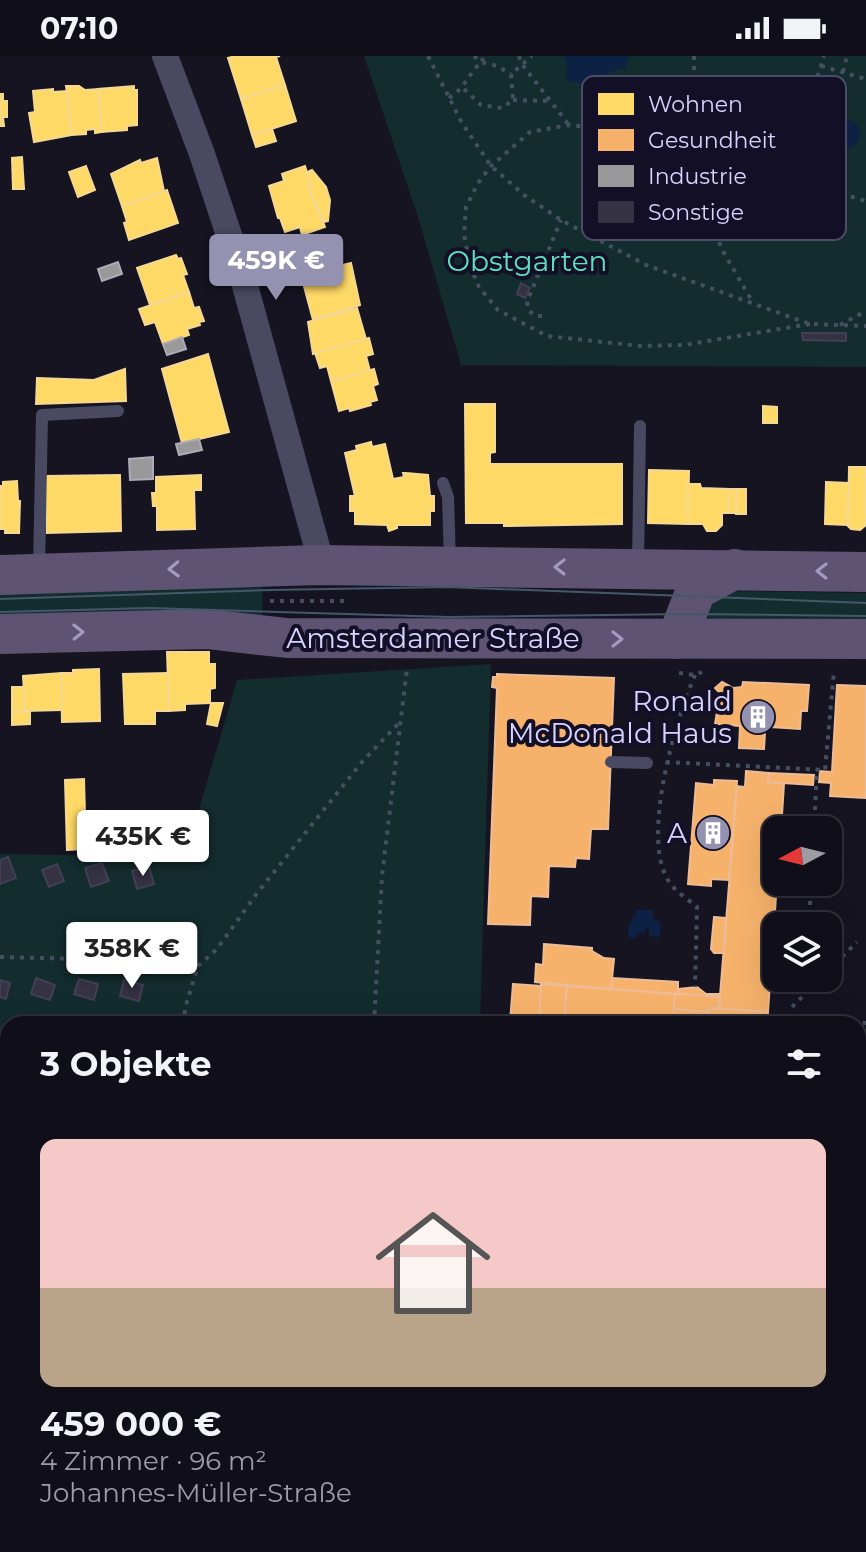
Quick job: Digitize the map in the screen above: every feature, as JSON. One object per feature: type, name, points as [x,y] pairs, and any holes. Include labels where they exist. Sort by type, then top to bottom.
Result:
[{"type":"main road","points":[[19,574],[318,565],[866,572]]},
{"type":"main road","points":[[677,639],[696,590],[735,569]]},
{"type":"main road","name":"Amsterdamer Straße","points":[[0,634],[207,629],[287,638],[866,639]]},
{"type":"street","points":[[165,56],[241,271],[317,547],[318,565]]},
{"type":"lane","points":[[19,574],[42,415],[118,411]]},
{"type":"lane","points":[[638,568],[640,426]]},
{"type":"lane","points":[[443,483],[448,497],[450,566]]},
{"type":"lane","points":[[611,762],[647,763]]},
{"type":"path","points":[[428,56],[449,98],[491,166],[524,195],[582,231]]},
{"type":"path","points":[[474,56],[511,74]]},
{"type":"path","points":[[449,98],[464,89],[469,75],[485,56]]},
{"type":"path","points":[[519,56],[521,63],[569,125]]},
{"type":"path","points":[[513,100],[511,74],[532,56]]},
{"type":"path","points":[[693,76],[694,56]]},
{"type":"path","points":[[818,76],[824,56]]},
{"type":"path","points":[[843,72],[847,56]]},
{"type":"path","points":[[821,66],[866,79]]},
{"type":"path","points":[[464,89],[471,98],[491,108],[502,108],[513,100],[526,98],[550,101]]},
{"type":"path","points":[[582,127],[569,125],[530,132],[491,166],[466,207],[464,234],[470,266],[479,287],[498,310],[547,336],[640,346],[684,345],[810,324],[866,326]]},
{"type":"path","points":[[846,195],[866,201]]},
{"type":"path","points":[[542,316],[529,311],[527,302],[561,220]]},
{"type":"path","points":[[599,240],[646,265],[810,324]]},
{"type":"path","points":[[718,240],[752,302]]},
{"type":"path","points":[[839,325],[866,311]]},
{"type":"path","points":[[270,601],[346,601]]},
{"type":"path","points":[[374,1016],[382,876],[407,667],[405,659]]},
{"type":"path","points":[[647,763],[825,770],[834,667]]},
{"type":"path","points":[[695,675],[680,709],[666,762],[658,854],[670,883],[697,907],[695,987]]},
{"type":"path","points":[[184,1016],[198,966],[217,949],[258,892],[362,762],[399,723]]},
{"type":"path","points":[[815,816],[817,769]]},
{"type":"path","points":[[810,896],[810,905]]},
{"type":"path","points":[[842,957],[857,942]]},
{"type":"path","points":[[0,957],[162,961]]},
{"type":"path","points":[[792,1007],[807,992]]},
{"type":"green space","name":"Obstgarten","points":[[364,56],[866,56],[866,367],[461,365],[419,220]]},
{"type":"green space","points":[[262,583],[263,626],[0,621],[0,590]]},
{"type":"green space","points":[[722,591],[866,593],[866,626],[726,626],[707,618],[706,601]]},
{"type":"green space","points":[[491,664],[480,1016],[0,1016],[0,854],[185,857],[237,680]]},
{"type":"water","points":[[563,56],[630,56],[624,69],[601,76],[582,76],[582,83],[566,79],[567,63]]},
{"type":"water","points":[[846,120],[856,124],[859,129],[856,144],[846,148]]},
{"type":"water","points":[[636,910],[653,910],[653,918],[661,923],[660,937],[649,936],[649,928],[646,927],[645,933],[637,933],[637,938],[628,937],[629,923],[632,923]]},
{"type":"building: Wohnen","points":[[280,56],[276,57],[285,85],[241,99],[228,58]]},
{"type":"building: Wohnen","points":[[285,85],[296,121],[252,135],[241,99]]},
{"type":"building: Wohnen","points":[[66,86],[98,89],[102,132],[95,133],[95,129],[86,130],[86,134],[72,135]]},
{"type":"building: Wohnen","points":[[134,86],[137,90],[137,125],[127,126],[127,130],[102,132],[98,89]]},
{"type":"building: Wohnen","points":[[53,89],[53,92],[67,91],[72,135],[34,142],[29,113],[35,112],[33,91]]},
{"type":"building: Wohnen","points":[[0,94],[3,94],[3,101],[7,101],[4,126],[0,126]]},
{"type":"building: Wohnen","points":[[272,129],[276,141],[256,147],[252,135]]},
{"type":"building: Wohnen","points":[[22,157],[24,189],[13,189],[12,158]]},
{"type":"building: Wohnen","points":[[157,158],[164,191],[122,206],[111,174],[140,160],[141,163]]},
{"type":"building: Wohnen","points":[[86,166],[95,190],[78,197],[69,172]]},
{"type":"building: Wohnen","points":[[305,166],[311,186],[308,186],[325,227],[302,235],[300,227],[285,232],[269,186],[284,181],[282,174]]},
{"type":"building: Wohnen","points":[[312,170],[326,187],[330,200],[328,221],[324,222],[308,186],[311,186],[307,172]]},
{"type":"building: Wohnen","points":[[167,190],[178,223],[129,240],[122,206]]},
{"type":"building: Wohnen","points":[[176,255],[178,259],[181,258],[187,274],[183,275],[189,292],[150,305],[137,268]]},
{"type":"building: Wohnen","points":[[351,263],[360,305],[313,320],[301,275]]},
{"type":"building: Wohnen","points":[[189,292],[194,308],[199,307],[204,321],[187,329],[189,335],[163,344],[155,322],[145,325],[139,309]]},
{"type":"building: Wohnen","points":[[357,308],[366,339],[313,354],[308,322]]},
{"type":"building: Wohnen","points":[[369,338],[373,354],[366,356],[370,371],[331,381],[327,366],[320,368],[315,353]]},
{"type":"building: Wohnen","points":[[208,354],[229,432],[182,443],[162,369]]},
{"type":"building: Wohnen","points":[[125,369],[126,401],[36,404],[37,378],[94,380]]},
{"type":"building: Wohnen","points":[[374,369],[378,384],[373,386],[377,400],[370,402],[371,405],[339,411],[331,381]]},
{"type":"building: Wohnen","points":[[465,404],[495,404],[495,452],[490,453],[490,464],[622,464],[622,524],[504,526],[504,523],[466,523]]},
{"type":"building: Wohnen","points":[[763,406],[777,407],[777,423],[763,423]]},
{"type":"building: Wohnen","points":[[371,442],[372,447],[385,444],[393,479],[404,477],[403,473],[428,475],[430,496],[434,496],[430,525],[397,525],[389,531],[387,525],[355,524],[355,511],[350,511],[350,496],[355,496],[345,453]]},
{"type":"building: Wohnen","points":[[849,467],[866,467],[866,525],[860,530],[848,526]]},
{"type":"building: Wohnen","points":[[649,470],[689,471],[688,524],[648,523]]},
{"type":"building: Wohnen","points":[[120,475],[121,531],[47,533],[45,476]]},
{"type":"building: Wohnen","points":[[201,475],[201,490],[194,490],[195,529],[157,530],[157,506],[153,506],[152,493],[156,493],[156,477]]},
{"type":"building: Wohnen","points":[[17,481],[19,533],[5,533],[5,529],[0,529],[0,486],[3,482]]},
{"type":"building: Wohnen","points":[[826,482],[849,483],[847,525],[825,524]]},
{"type":"building: Wohnen","points":[[688,484],[729,489],[729,513],[722,513],[722,525],[716,531],[707,531],[703,524],[688,524]]},
{"type":"building: Wohnen","points":[[729,489],[737,489],[736,513],[729,513]]},
{"type":"building: Wohnen","points":[[737,489],[746,489],[746,514],[736,514]]},
{"type":"building: Wohnen","points":[[167,652],[209,652],[209,664],[215,664],[215,688],[210,689],[210,703],[185,704],[185,710],[169,711]]},
{"type":"building: Wohnen","points":[[99,669],[100,721],[62,722],[61,673]]},
{"type":"building: Wohnen","points":[[61,673],[62,710],[25,711],[23,676]]},
{"type":"building: Wohnen","points":[[168,673],[169,711],[155,711],[155,724],[125,724],[123,674]]},
{"type":"building: Wohnen","points":[[12,687],[24,687],[25,711],[12,712]]},
{"type":"building: Wohnen","points":[[211,703],[223,703],[217,726],[207,724]]},
{"type":"building: Wohnen","points":[[30,711],[30,724],[12,725],[12,712]]},
{"type":"building: Wohnen","points":[[84,779],[86,849],[67,850],[65,780]]},
{"type":"building: Wohnen","points":[[152,811],[172,811],[173,829],[152,828]]},
{"type":"building: Wohnen","points":[[114,832],[150,832],[150,854],[114,853]]},
{"type":"building: Wohnen","points":[[150,838],[173,838],[174,854],[150,854]]},
{"type":"building: Gesundheit","points":[[497,674],[614,678],[608,829],[591,829],[589,859],[576,858],[575,867],[549,866],[548,897],[531,896],[530,925],[488,924],[497,688],[492,687],[493,677]]},
{"type":"building: Gesundheit","name":"Ronald McDonald Haus","points":[[722,682],[733,688],[742,687],[743,682],[809,685],[807,711],[801,711],[800,729],[770,727],[765,732],[764,749],[739,748],[740,726],[715,724],[720,693],[715,688]]},
{"type":"building: Gesundheit","points":[[837,685],[866,686],[866,798],[830,796],[831,783],[819,782],[820,771],[832,772]]},
{"type":"building: Gesundheit","points":[[746,771],[769,773],[768,782],[784,784],[782,816],[762,816],[762,896],[776,896],[775,912],[762,912],[762,992],[769,992],[768,1012],[719,1008],[737,786],[745,787]]},
{"type":"building: Gesundheit","points":[[769,773],[814,775],[813,785],[768,782]]},
{"type":"building: Gesundheit","name":"A","points":[[714,780],[737,781],[729,880],[711,879],[711,886],[688,884],[696,783],[714,785]]},
{"type":"building: Gesundheit","points":[[714,917],[726,918],[724,953],[714,953],[711,949]]},
{"type":"building: Gesundheit","points":[[544,944],[592,948],[604,958],[614,959],[611,989],[535,982],[536,964],[543,965]]},
{"type":"building: Gesundheit","points":[[612,978],[678,982],[678,994],[611,989]]},
{"type":"building: Gesundheit","points":[[513,984],[541,986],[539,1016],[510,1016]]},
{"type":"building: Gesundheit","points":[[541,984],[567,986],[565,1016],[539,1016]]},
{"type":"building: Gesundheit","points":[[567,986],[675,994],[674,1016],[565,1016]]},
{"type":"building: Gesundheit","points":[[697,987],[706,994],[720,994],[720,997],[678,994],[679,989]]},
{"type":"building: Gesundheit","points":[[675,994],[720,997],[719,1008],[709,1008],[708,1012],[674,1009]]},
{"type":"building: Gesundheit","points":[[709,1008],[755,1011],[755,1016],[708,1016]]},
{"type":"building: Gesundheit","points":[[674,1009],[708,1012],[708,1016],[674,1016]]},
{"type":"building: Gesundheit","points":[[755,1011],[768,1012],[768,1016],[754,1016]]},
{"type":"building: Industrie","points":[[333,249],[340,264],[301,275],[297,260]]},
{"type":"building: Industrie","points":[[118,262],[122,274],[102,281],[98,269]]},
{"type":"building: Industrie","points":[[182,337],[186,349],[167,355],[163,344]]},
{"type":"building: Industrie","points":[[199,439],[202,450],[179,455],[176,444]]},
{"type":"building: Industrie","points":[[153,457],[153,479],[130,480],[129,459]]},
{"type":"building: Sonstige","points":[[521,283],[530,288],[525,298],[517,294]]},
{"type":"building: Sonstige","points":[[802,333],[846,333],[846,341],[803,340]]},
{"type":"building: Sonstige","points":[[8,857],[16,878],[0,884],[0,860]]},
{"type":"building: Sonstige","points":[[102,863],[109,881],[91,887],[85,868]]},
{"type":"building: Sonstige","points":[[57,864],[64,881],[49,887],[42,870]]},
{"type":"building: Sonstige","points":[[149,866],[154,884],[137,889],[132,871]]},
{"type":"building: Sonstige","points":[[36,978],[55,985],[50,1000],[31,994]]},
{"type":"building: Sonstige","points":[[79,979],[98,984],[94,1000],[74,994]]},
{"type":"building: Sonstige","points":[[0,980],[10,983],[6,999],[0,997]]},
{"type":"building: Sonstige","points":[[124,980],[143,985],[139,1001],[120,996]]},
{"type":"tram line","points":[[0,599],[447,587],[866,603]]},
{"type":"tram line","points":[[0,612],[149,608],[448,617],[686,614],[866,616]]},
{"type":"place","name":"Ronald McDonald Haus","points":[[758,717]]},
{"type":"place","name":"A","points":[[713,833]]}]
